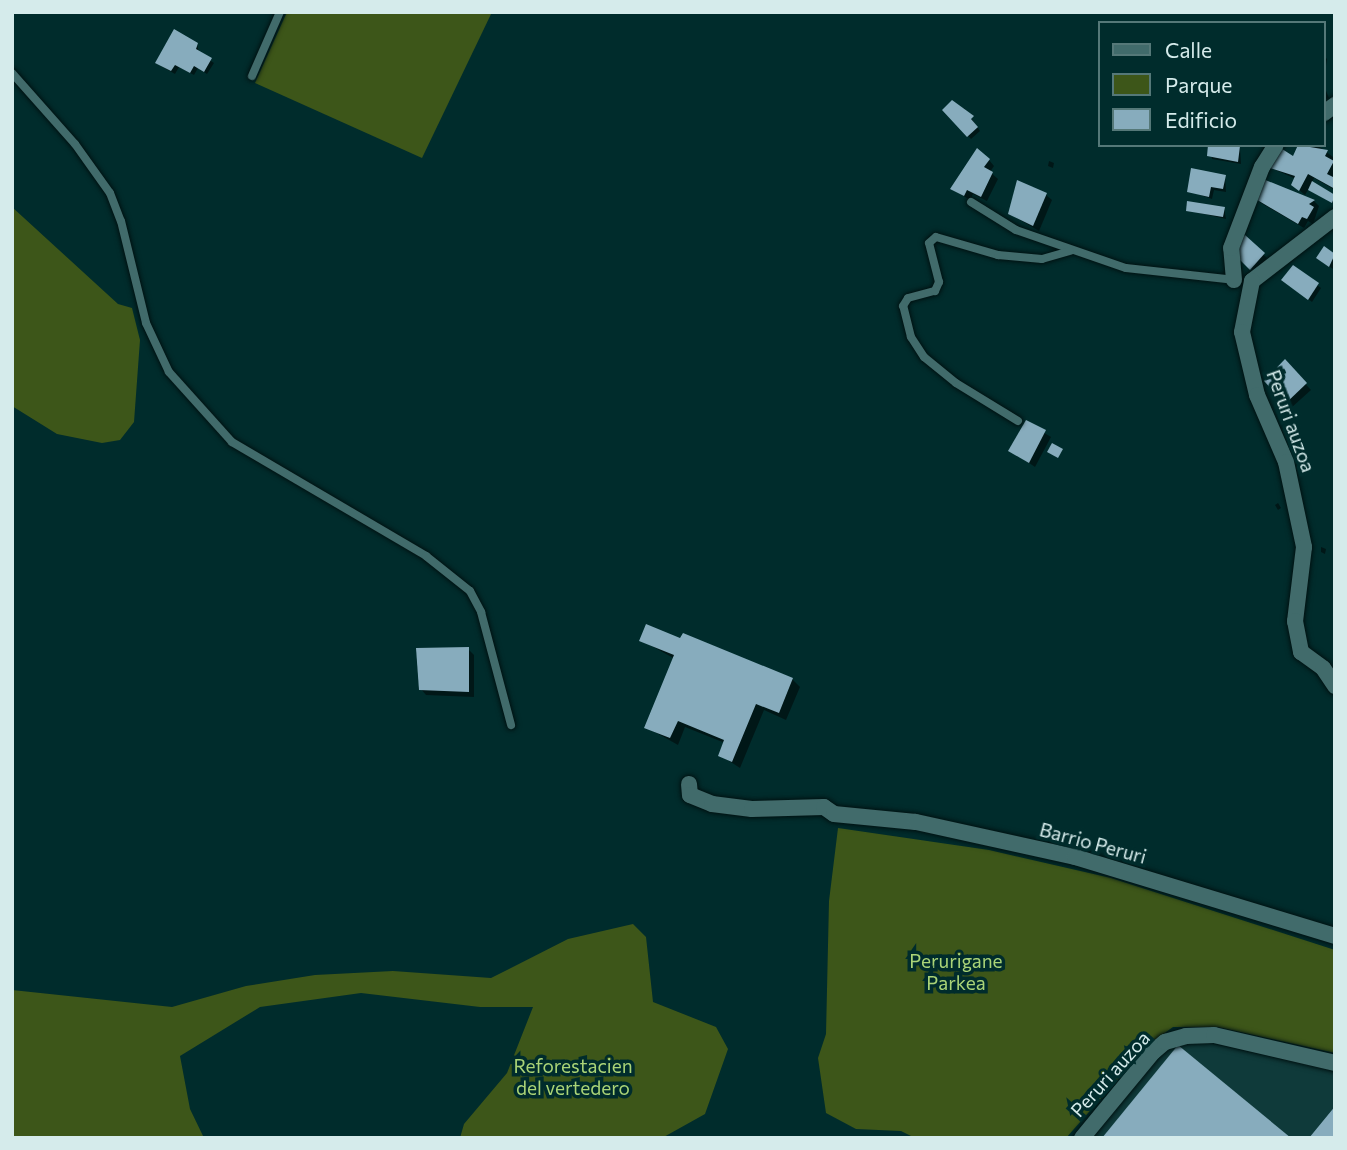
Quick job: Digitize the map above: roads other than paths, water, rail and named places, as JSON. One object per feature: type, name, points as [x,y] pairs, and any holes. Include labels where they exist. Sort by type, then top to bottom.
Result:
[{"type":"street","points":[[1234,280],[1231,248],[1262,167],[1275,147]]},
{"type":"street","points":[[1252,281],[1335,217]]},
{"type":"street","name":"Peruri auzoa","points":[[1252,281],[1243,349],[1286,463],[1304,547],[1295,621],[1301,652],[1323,668],[1335,686]]},
{"type":"street","name":"Barrio Peruri","points":[[689,784],[690,794],[712,804],[752,809],[824,807],[834,814],[916,822],[1075,857],[1335,936]]},
{"type":"street","name":"Peruri auzoa","points":[[1082,1138],[1153,1052],[1166,1042],[1186,1036],[1214,1035],[1335,1063]]},
{"type":"lane","points":[[252,76],[280,12]]},
{"type":"lane","points":[[12,73],[75,144],[110,193],[121,220],[145,323],[169,372],[232,442],[426,556],[470,591],[481,612],[511,724]]},
{"type":"lane","points":[[971,202],[1016,230],[1070,251],[1126,268],[1252,281]]},
{"type":"lane","points":[[1018,421],[956,383],[924,357],[911,337],[904,306],[908,298],[935,291],[939,282],[929,243],[936,237],[998,255],[1042,259],[1070,251]]},
{"type":"park label","name":"Perurigane Parkea","points":[[956,972]]},
{"type":"park label","name":"Reforestacien del vertedero","points":[[573,1077]]}]
